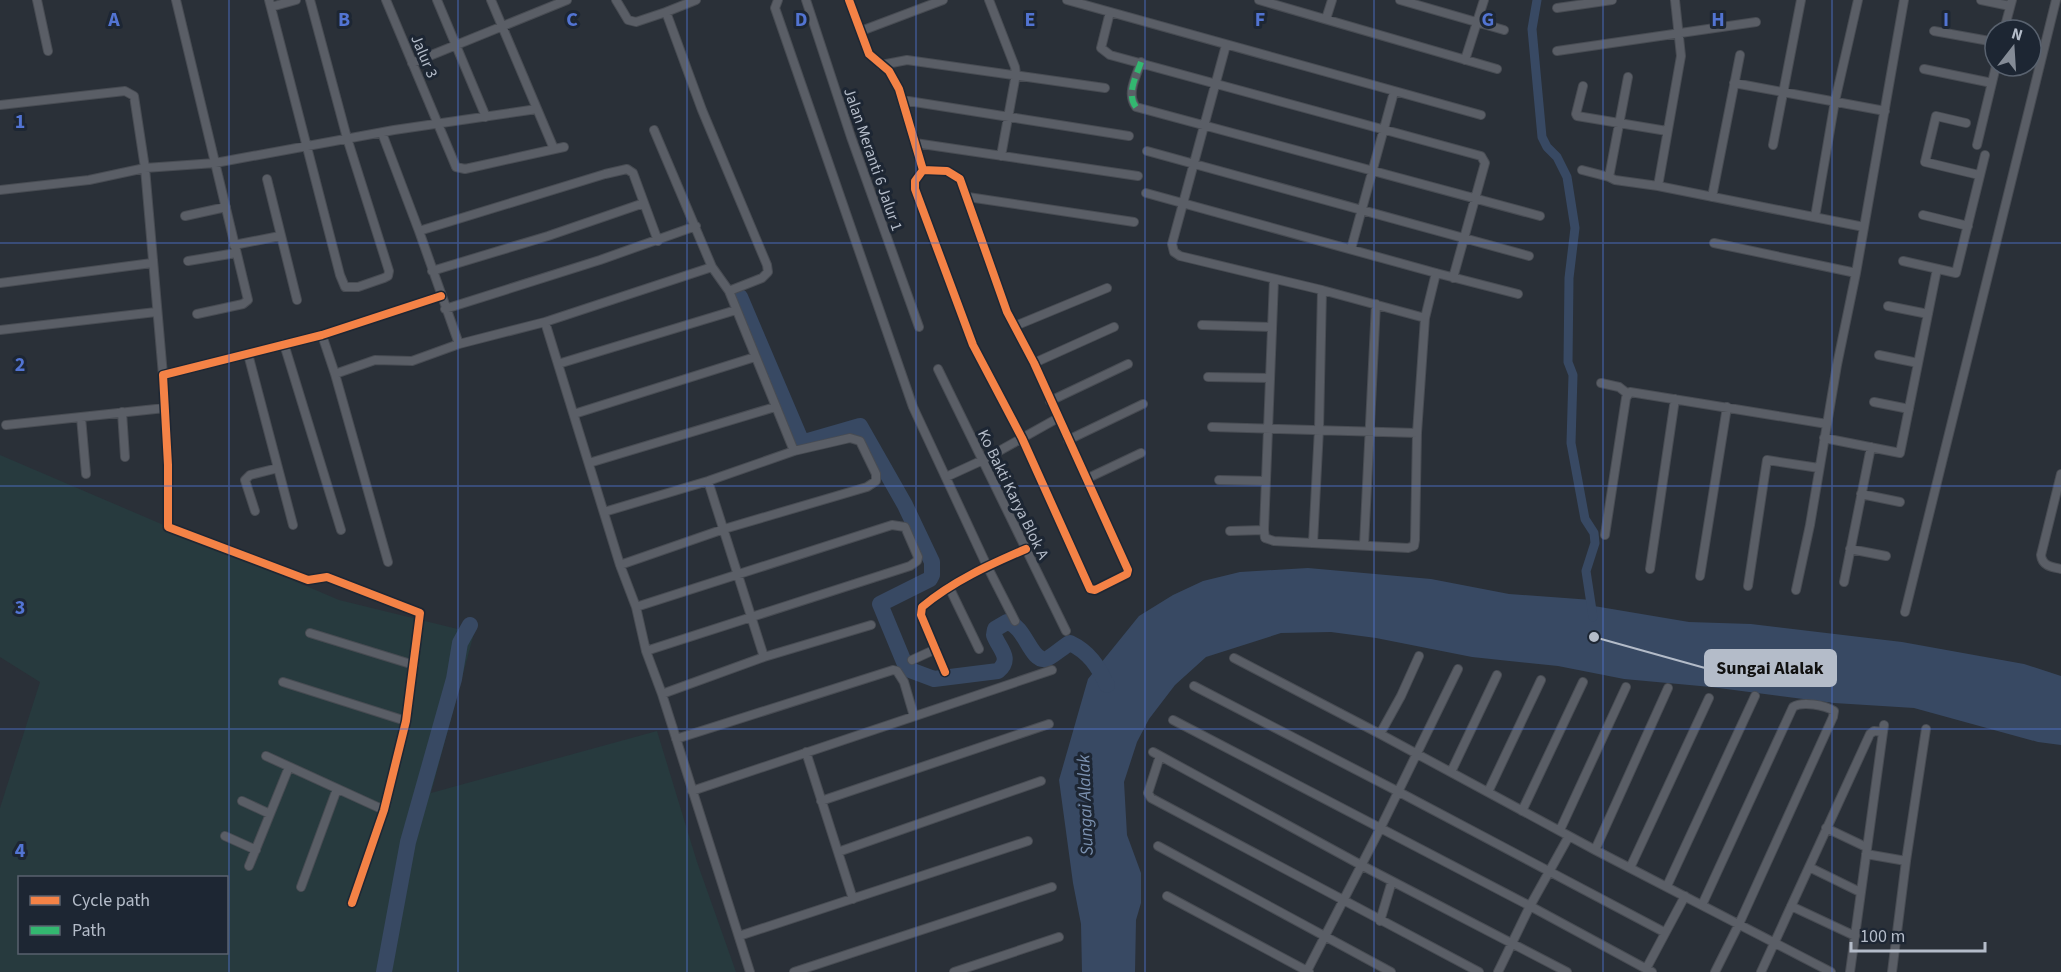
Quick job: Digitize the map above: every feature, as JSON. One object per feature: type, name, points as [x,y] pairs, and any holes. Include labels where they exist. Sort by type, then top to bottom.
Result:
[{"type":"street","points":[[37,0],[48,51]]},
{"type":"street","points":[[176,0],[247,303],[197,314]]},
{"type":"street","points":[[296,0],[270,4],[345,287],[358,287],[388,276],[388,271],[347,138],[310,0]]},
{"type":"street","name":"Jalur 3","points":[[386,0],[456,167],[465,169],[554,150]]},
{"type":"street","points":[[437,0],[486,117]]},
{"type":"street","points":[[491,0],[554,150],[564,147]]},
{"type":"street","points":[[412,63],[567,0]]},
{"type":"street","points":[[616,0],[628,20],[636,22],[696,0]]},
{"type":"street","name":"Jalan Meranti 6 Jalur 1","points":[[806,0],[844,117],[919,327]]},
{"type":"street","points":[[849,0],[869,54],[892,76],[902,100],[923,170]]},
{"type":"street","points":[[861,31],[943,0]]},
{"type":"street","points":[[989,0],[1016,74],[1001,156]]},
{"type":"street","points":[[1067,0],[1481,115]]},
{"type":"street","points":[[1259,0],[1497,69]]},
{"type":"street","points":[[1326,19],[1332,0]]},
{"type":"street","points":[[1400,0],[1504,30]]},
{"type":"street","points":[[1466,60],[1484,0]]},
{"type":"street","points":[[1557,8],[1612,0]]},
{"type":"street","points":[[1658,186],[1680,67],[1681,56],[1675,0]]},
{"type":"street","points":[[1773,145],[1801,0]]},
{"type":"street","points":[[1815,217],[1835,101],[1858,0]]},
{"type":"street","points":[[1796,590],[1810,525],[1904,0]]},
{"type":"street","points":[[1982,0],[2011,3],[2007,18]]},
{"type":"street","points":[[1905,612],[2056,0]]},
{"type":"street","points":[[777,2],[779,19],[913,407],[1015,621]]},
{"type":"street","points":[[666,12],[702,110],[767,265],[766,275],[729,291]]},
{"type":"street","points":[[1110,12],[1101,48],[1110,55],[1482,156],[1485,163],[1453,278]]},
{"type":"street","points":[[1557,51],[1756,22]]},
{"type":"street","points":[[1934,31],[1983,40]]},
{"type":"street","points":[[1226,45],[1172,244],[1174,252],[1180,256],[1322,290],[1425,318]]},
{"type":"street","points":[[1713,196],[1740,55]]},
{"type":"street","points":[[881,65],[907,60],[1105,88]]},
{"type":"street","points":[[1140,62],[1131,92],[1131,100],[1136,106],[1540,216]]},
{"type":"street","points":[[1924,69],[1992,83]]},
{"type":"street","points":[[1609,177],[1628,77]]},
{"type":"street","points":[[1977,145],[1993,78]]},
{"type":"street","points":[[1734,83],[1885,111]]},
{"type":"street","points":[[1583,86],[1577,116],[1667,131]]},
{"type":"street","points":[[0,105],[125,91],[134,96],[145,168],[163,375],[168,465],[168,526],[308,580],[327,577],[420,613],[406,721],[384,810],[352,903]]},
{"type":"street","points":[[1351,249],[1394,92]]},
{"type":"street","points":[[902,100],[1129,136]]},
{"type":"street","points":[[0,190],[89,180],[145,168],[215,163],[382,132],[537,109]]},
{"type":"street","points":[[1966,123],[1936,116],[1925,162],[1979,175]]},
{"type":"street","points":[[654,130],[712,267],[729,291],[794,451]]},
{"type":"street","points":[[382,132],[459,344]]},
{"type":"street","points":[[915,143],[1138,176]]},
{"type":"street","points":[[1147,151],[1529,256]]},
{"type":"street","points":[[1903,261],[1956,273],[1985,155]]},
{"type":"street","points":[[419,231],[627,169],[633,173],[658,241]]},
{"type":"street","points":[[923,170],[947,171],[958,176],[968,197],[1007,312],[1034,363],[1128,571],[1127,574],[1093,590],[1090,589],[1022,438],[973,345],[915,189],[915,181],[923,170]]},
{"type":"street","points":[[1582,170],[1615,180],[1713,196],[1864,227]]},
{"type":"street","points":[[267,179],[297,300]]},
{"type":"street","points":[[1146,193],[1518,294]]},
{"type":"street","points":[[968,197],[1134,222]]},
{"type":"street","points":[[432,271],[548,236],[644,203]]},
{"type":"street","points":[[185,216],[226,207]]},
{"type":"street","points":[[1923,215],[1968,226]]},
{"type":"street","points":[[445,309],[658,241],[696,226]]},
{"type":"street","points":[[188,261],[280,236]]},
{"type":"street","points":[[1714,243],[1856,273]]},
{"type":"street","points":[[0,283],[152,263]]},
{"type":"street","points":[[335,374],[375,360],[412,361],[459,344],[545,322],[712,267]]},
{"type":"street","points":[[1824,438],[1900,453],[1936,269]]},
{"type":"street","points":[[1274,279],[1265,538],[1274,541],[1408,548],[1414,544],[1417,433],[1425,318],[1436,273]]},
{"type":"street","points":[[1015,326],[1107,288]]},
{"type":"street","points":[[1313,543],[1319,429],[1322,290]]},
{"type":"street","points":[[163,375],[321,335],[441,296]]},
{"type":"street","points":[[1364,545],[1376,304]]},
{"type":"street","points":[[1888,306],[1928,315]]},
{"type":"street","points":[[558,364],[736,310]]},
{"type":"street","points":[[0,330],[156,312]]},
{"type":"street","points":[[545,322],[620,565],[636,607],[646,651],[662,694],[750,972]]},
{"type":"street","points":[[1202,326],[1271,327]]},
{"type":"street","points":[[1034,363],[1114,327]]},
{"type":"street","points":[[321,335],[335,374],[388,562]]},
{"type":"street","points":[[284,344],[341,530]]},
{"type":"street","points":[[248,354],[293,525]]},
{"type":"street","points":[[1879,355],[1918,363]]},
{"type":"street","points":[[574,414],[755,357]]},
{"type":"street","points":[[1050,401],[1128,364]]},
{"type":"street","name":"Ko Bakti Karya Blok A","points":[[938,369],[1066,631]]},
{"type":"street","points":[[1209,377],[1270,378]]},
{"type":"street","points":[[1601,383],[1619,387],[1628,394]]},
{"type":"street","points":[[1605,535],[1628,394],[1634,392],[1827,424]]},
{"type":"street","points":[[1650,569],[1676,399]]},
{"type":"street","points":[[1874,402],[1909,409]]},
{"type":"street","points":[[1068,440],[1143,404]]},
{"type":"street","points":[[589,463],[775,407]]},
{"type":"street","points":[[1700,576],[1727,407]]},
{"type":"street","points":[[6,425],[165,408]]},
{"type":"street","points":[[122,412],[125,458]]},
{"type":"street","points":[[81,417],[86,474]]},
{"type":"street","points":[[946,477],[983,460],[1058,418]]},
{"type":"street","points":[[1212,428],[1369,430],[1417,433]]},
{"type":"street","points":[[604,512],[708,481],[794,451],[850,438],[856,439],[862,446],[876,474],[876,481],[867,487],[724,529],[620,565]]},
{"type":"street","points":[[1844,582],[1870,447]]},
{"type":"street","points":[[1086,479],[1141,453]]},
{"type":"street","points":[[1748,586],[1767,460],[1819,468]]},
{"type":"street","points":[[255,511],[245,480],[249,475],[278,468]]},
{"type":"street","points":[[2061,474],[2041,559],[2046,566],[2061,569]]},
{"type":"street","points":[[1219,480],[1266,481]]},
{"type":"street","points":[[708,481],[764,657]]},
{"type":"street","points":[[1861,494],[1900,502]]},
{"type":"street","points":[[636,607],[892,525],[905,527],[918,557],[917,561],[910,566],[646,651]]},
{"type":"street","points":[[1230,531],[1264,530]]},
{"type":"street","points":[[945,672],[920,611],[949,587],[987,566],[1026,549]]},
{"type":"street","points":[[1850,549],[1886,556]]},
{"type":"street","points":[[949,587],[980,649]]},
{"type":"street","points":[[662,694],[764,657],[871,626]]},
{"type":"street","points":[[310,633],[414,666]]},
{"type":"street","points":[[912,660],[936,649]]},
{"type":"street","points":[[1380,734],[1419,656]]},
{"type":"street","points":[[1234,658],[1595,850],[1831,972]]},
{"type":"street","points":[[1167,896],[1308,971],[1399,792],[1458,669]]},
{"type":"street","points":[[676,739],[893,670],[897,671],[904,682],[914,716]]},
{"type":"street","points":[[692,790],[1052,670]]},
{"type":"street","points":[[1451,772],[1497,675]]},
{"type":"street","points":[[1488,792],[1541,680]]},
{"type":"street","points":[[283,682],[406,721]]},
{"type":"street","points":[[1522,811],[1583,682]]},
{"type":"street","points":[[1194,686],[1664,932]]},
{"type":"street","points":[[1560,830],[1626,687]]},
{"type":"street","points":[[1595,850],[1668,688]]},
{"type":"street","points":[[1667,886],[1755,696]]},
{"type":"street","points":[[1630,868],[1709,698]]},
{"type":"street","points":[[1702,905],[1793,706],[1800,704],[1830,708],[1834,711],[1833,717],[1715,972]]},
{"type":"street","points":[[1173,720],[1649,970],[1664,932],[1685,896]]},
{"type":"street","points":[[821,801],[1049,724]]},
{"type":"street","points":[[1761,972],[1870,734],[1883,728],[1850,972]]},
{"type":"street","points":[[1892,972],[1926,729]]},
{"type":"street","points":[[806,752],[853,899]]},
{"type":"street","points":[[1479,972],[1149,797],[1157,754],[1361,865],[1567,972]]},
{"type":"street","points":[[266,756],[384,810]]},
{"type":"street","points":[[249,866],[290,767]]},
{"type":"street","points":[[838,852],[1041,782]]},
{"type":"street","points":[[301,887],[337,789]]},
{"type":"street","points":[[242,801],[270,814]]},
{"type":"street","points":[[1826,828],[1866,850],[1906,861]]},
{"type":"street","points":[[225,836],[256,850]]},
{"type":"street","points":[[1498,972],[1530,906],[1569,836]]},
{"type":"street","points":[[739,936],[1028,841]]},
{"type":"street","points":[[1158,846],[1391,972]]},
{"type":"street","points":[[1809,867],[1860,891]]},
{"type":"street","points":[[1380,921],[1392,880]]},
{"type":"street","points":[[794,972],[1052,887]]},
{"type":"street","points":[[1791,906],[1854,936]]},
{"type":"street","points":[[954,972],[1059,937]]},
{"type":"green space","points":[[0,455],[339,600],[474,633],[431,793],[657,731],[697,862],[736,972],[0,972],[0,808],[40,682],[0,657]]},
{"type":"water","points":[[1308,568],[1431,579],[1509,594],[1592,600],[1588,605],[1689,622],[1751,624],[1902,642],[2024,664],[2061,676],[2061,745],[2038,742],[1914,708],[1834,703],[1711,687],[1624,679],[1558,666],[1472,657],[1376,638],[1331,632],[1281,633],[1206,657],[1175,685],[1149,719],[1137,742],[1124,782],[1127,835],[1141,873],[1141,903],[1136,920],[1135,972],[1082,972],[1081,924],[1059,780],[1088,679],[1139,616],[1173,595],[1203,581],[1240,572]]},
{"type":"waterway","points":[[1537,0],[1532,29],[1542,137],[1547,147],[1557,157],[1567,177],[1575,228],[1569,278],[1568,362],[1573,375],[1571,443],[1585,519],[1594,533],[1595,543],[1586,571],[1593,617]]},
{"type":"waterway","points":[[740,297],[800,438],[804,442],[860,426],[905,505],[932,562],[930,579],[880,604],[904,662],[910,670],[934,679],[998,671],[1005,658],[994,635],[995,629],[1007,622],[1019,630],[1032,650],[1041,658],[1048,658],[1070,643],[1077,647],[1092,660],[1107,685]]},
{"type":"waterway","points":[[384,972],[408,842],[454,679],[460,643],[470,625]]},
{"type":"marked path","points":[[1136,107],[1132,91],[1141,62]]},
{"type":"cycle path","points":[[849,0],[869,54],[889,71],[899,89],[923,170],[915,181],[915,189],[973,345],[1022,438],[1090,589],[1095,590],[1127,574],[1128,570],[1034,363],[1007,312],[960,179],[947,171],[923,170]]},
{"type":"cycle path","points":[[352,903],[384,810],[406,721],[420,613],[327,577],[308,580],[168,527],[168,465],[163,375],[322,335],[441,296]]},
{"type":"cycle path","points":[[945,672],[921,615],[922,607],[959,581],[1026,549]]},
{"type":"place","name":"Sungai Alalak","points":[[1594,637]]}]
